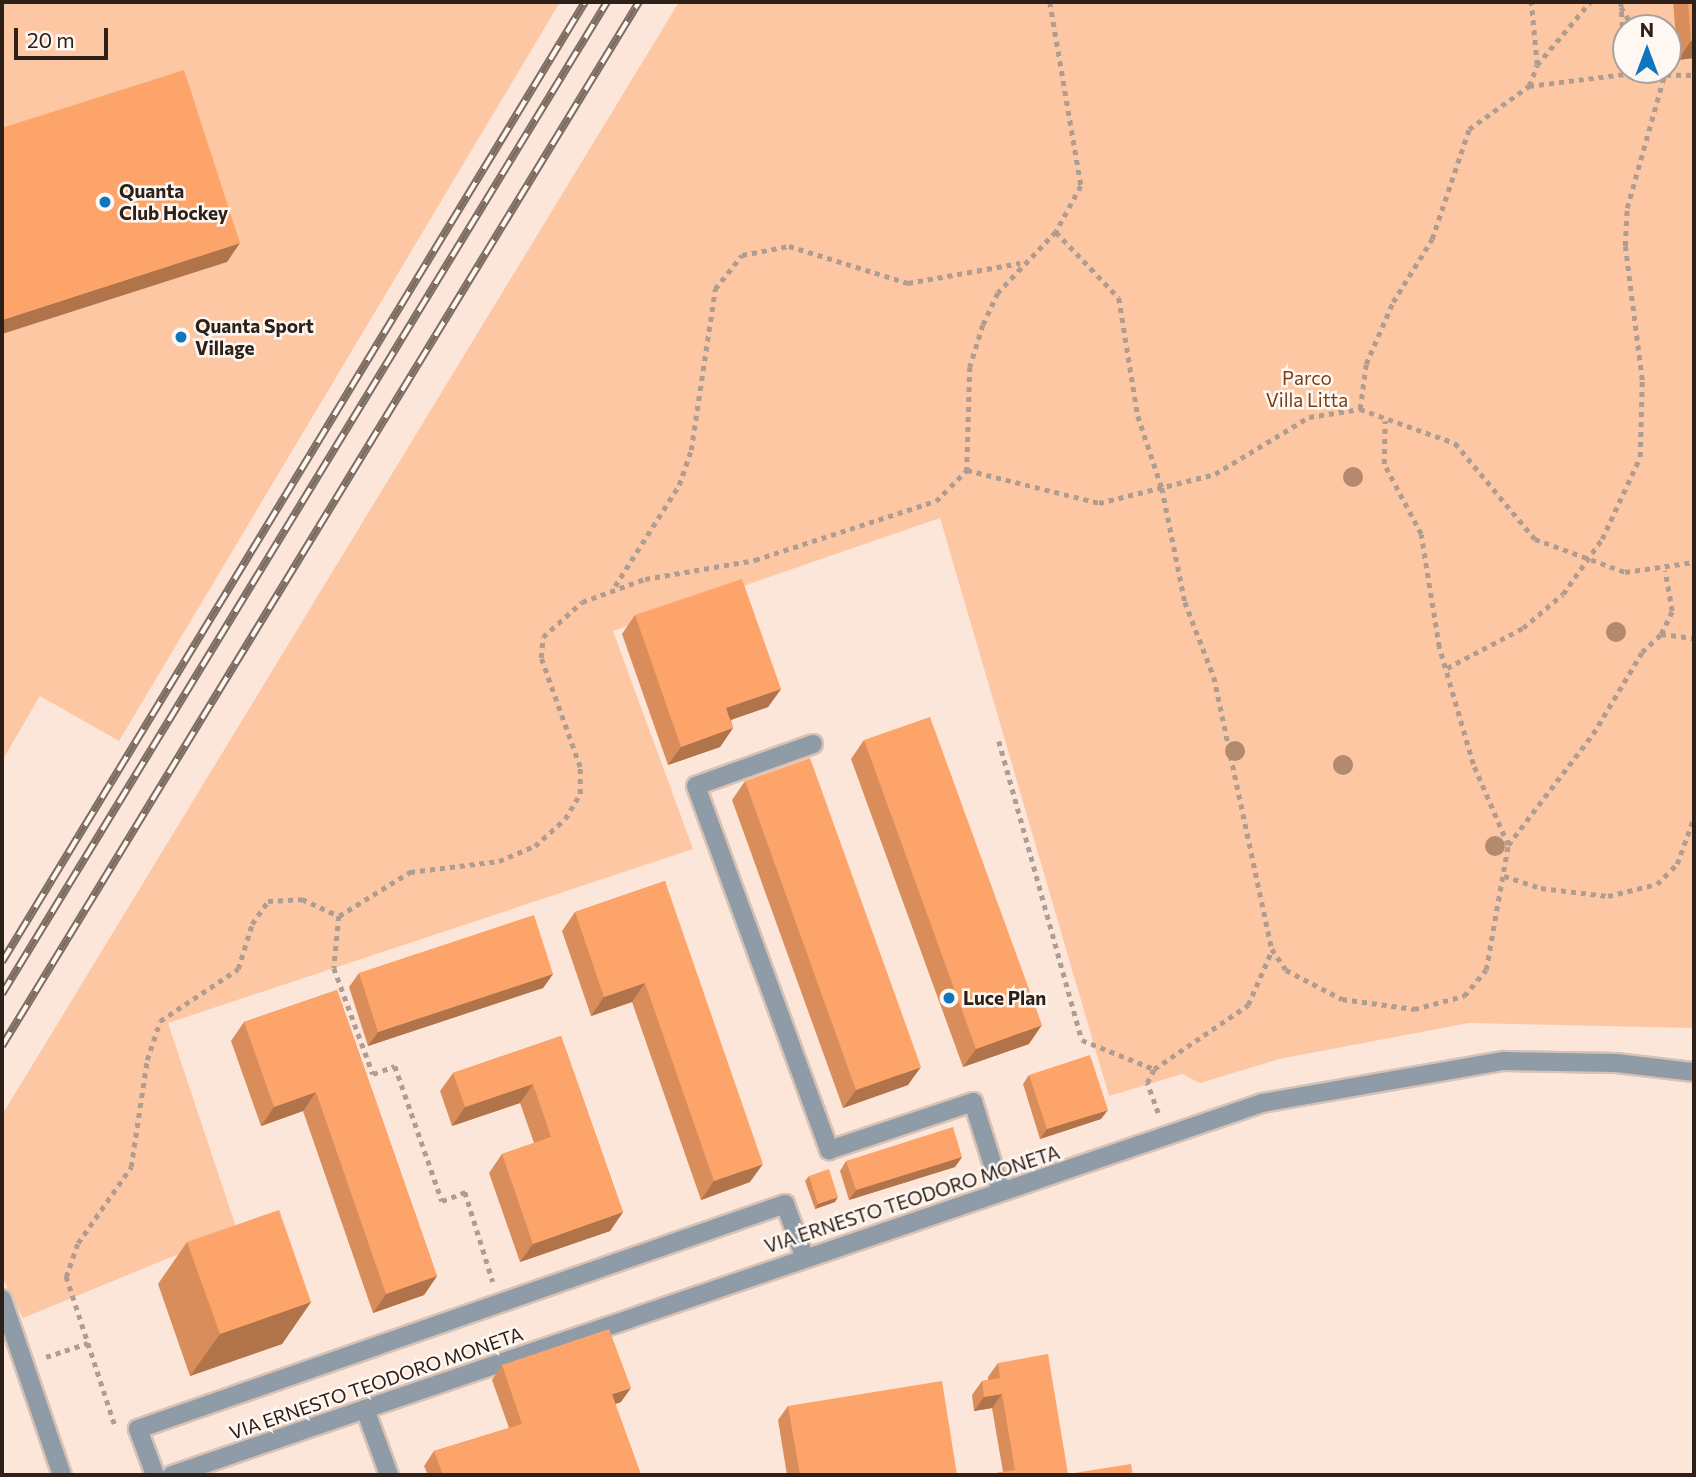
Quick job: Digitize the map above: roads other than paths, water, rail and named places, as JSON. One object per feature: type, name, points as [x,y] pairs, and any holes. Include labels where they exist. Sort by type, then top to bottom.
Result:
[{"type":"street","points":[[813,744],[696,786],[829,1150],[973,1102],[1001,1191]]},
{"type":"street","name":"VIA ERNESTO TEODORO MONETA","points":[[173,1475],[1165,1134],[1325,1088],[1461,1065],[1547,1060],[1691,1069]]},
{"type":"street","points":[[155,1475],[138,1429],[785,1204],[804,1256]]},
{"type":"street","points":[[2,1299],[62,1475]]},
{"type":"street","points":[[365,1409],[389,1475]]},
{"type":"railway","points":[[2,962],[585,2]]},
{"type":"railway","points":[[2,994],[607,2]]},
{"type":"railway","points":[[2,1046],[639,2]]},
{"type":"place","name":"Quanta Club Hockey","points":[[105,202]]},
{"type":"place","name":"Quanta Sport Village","points":[[181,337]]},
{"type":"place","name":"Luce Plan","points":[[949,998]]},
{"type":"park label","name":"Parco Villa Litta","points":[[1307,389]]}]
